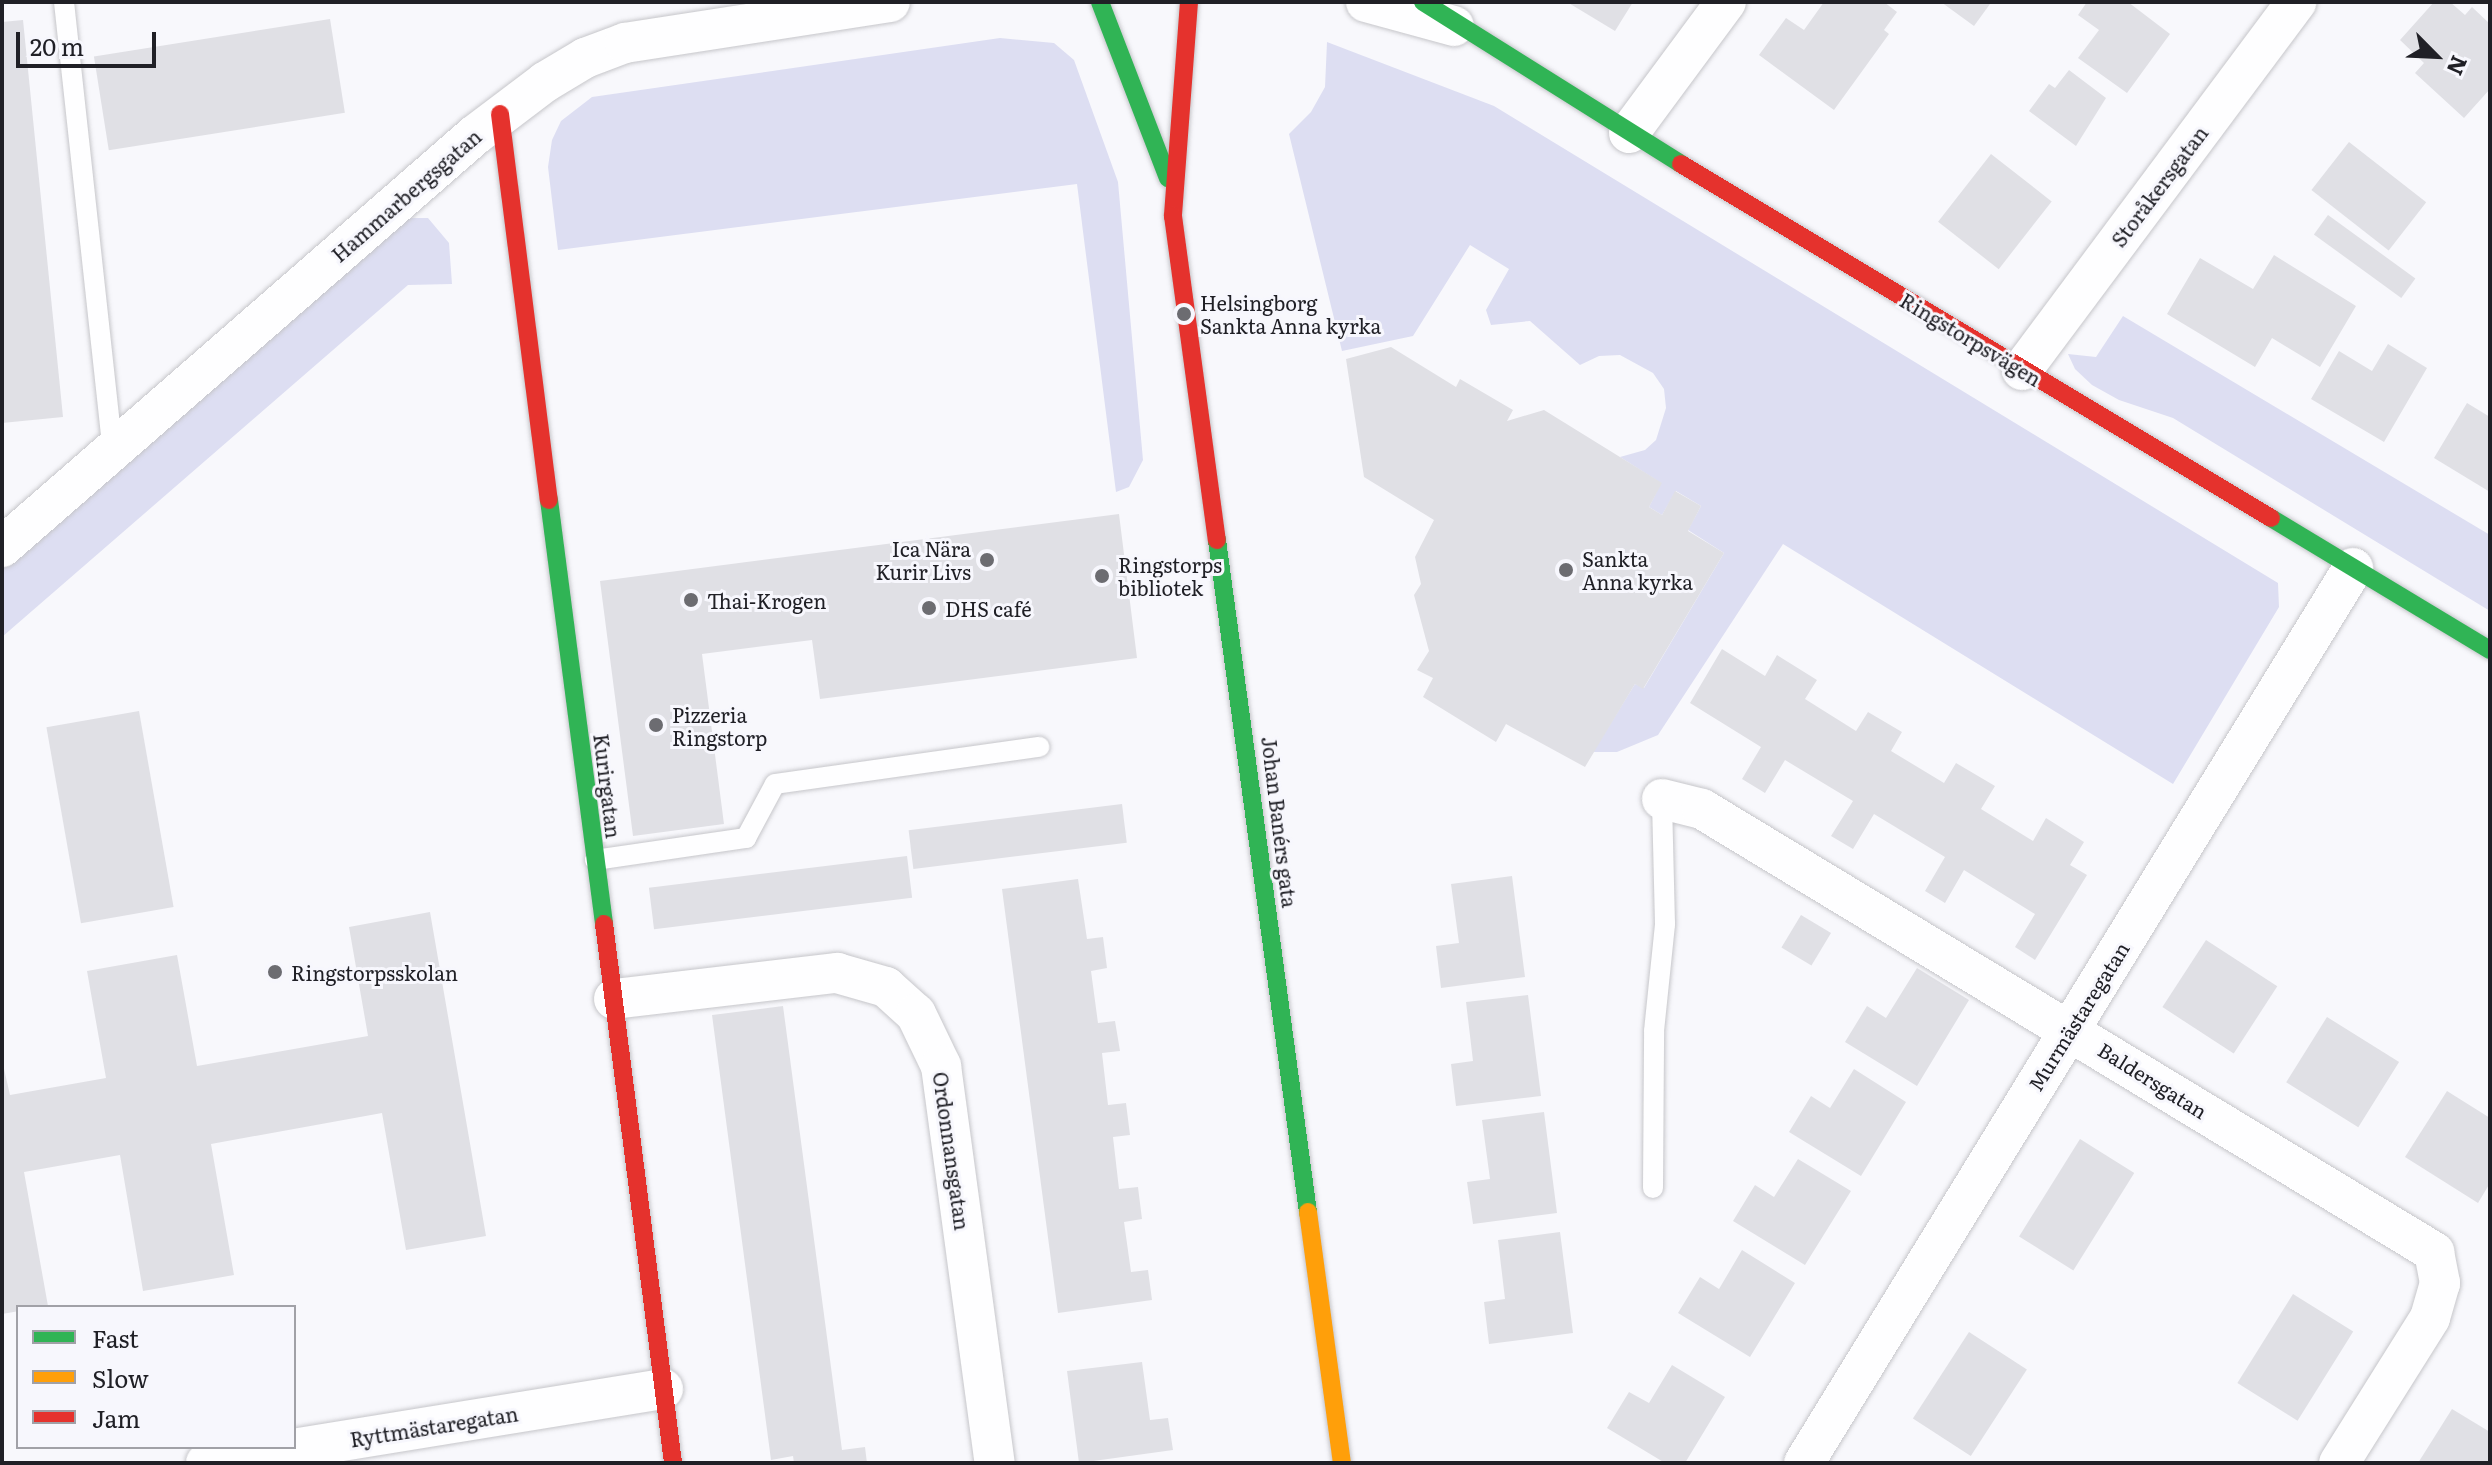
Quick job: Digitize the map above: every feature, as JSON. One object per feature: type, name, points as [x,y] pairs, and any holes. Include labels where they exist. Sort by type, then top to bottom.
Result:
[{"type":"street","name":"Hammarbergsgatan","points":[[2,547],[500,114],[585,58],[625,43],[890,2]]},
{"type":"street","name":"Johan Banérs gata","points":[[1100,2],[1171,187]]},
{"type":"street","name":"Johan Banérs gata","points":[[1189,2],[1171,187],[1184,314],[1233,633],[1342,1463]]},
{"type":"street","name":"Ringstorpsvägen","points":[[1366,2],[1454,26]]},
{"type":"street","name":"Ringstorpsvägen","points":[[1423,2],[1454,26],[1629,133],[2490,650]]},
{"type":"street","points":[[1629,133],[1726,2]]},
{"type":"street","name":"Storåkersgatan","points":[[2022,370],[2296,2]]},
{"type":"street","name":"Kurirgatan","points":[[500,114],[673,1463]]},
{"type":"street","name":"Murmästaregatan","points":[[1804,1463],[2353,568]]},
{"type":"street","name":"Baldersgatan","points":[[1662,799],[1702,809],[2434,1252],[2440,1283],[2430,1318],[2339,1463]]},
{"type":"street","name":"Ordonnansgatan","points":[[614,999],[837,973],[886,987],[916,1014],[941,1066],[995,1463]]},
{"type":"street","name":"Ryttmästaregatan","points":[[296,1448],[663,1389]]},
{"type":"street","name":"Ryttmästaregatan","points":[[206,1463],[292,1449]]},
{"type":"lane","points":[[64,2],[113,450]]},
{"type":"lane","points":[[595,860],[746,838],[775,784],[1039,747]]},
{"type":"lane","points":[[1653,1188],[1654,1031],[1665,924],[1662,799]]},
{"type":"shaded area","points":[[1000,38],[1054,43],[1074,60],[1118,182],[1143,460],[1129,487],[1116,492],[1077,184],[558,250],[548,167],[552,140],[561,121],[592,97]]},
{"type":"shaded area","points":[[1327,42],[1494,106],[2278,583],[2279,607],[2173,784],[1783,544],[1658,735],[1617,752],[1593,752],[1635,684],[1644,688],[1724,553],[1688,530],[1701,506],[1676,491],[1662,515],[1649,507],[1661,483],[1620,457],[1645,450],[1656,440],[1666,408],[1664,389],[1653,373],[1620,355],[1599,356],[1580,365],[1530,321],[1491,325],[1486,310],[1509,269],[1470,245],[1413,336],[1342,351],[1289,134],[1311,112],[1325,87]]},
{"type":"shaded area","points":[[395,218],[428,218],[449,243],[452,284],[408,285],[2,637],[2,559]]},
{"type":"shaded area","points":[[2123,316],[2490,535],[2490,611],[2173,418],[2119,400],[2092,385],[2075,369],[2068,354],[2096,357]]},
{"type":"building","points":[[1567,2],[1633,2],[1615,31]]},
{"type":"building","points":[[1824,2],[1884,2],[1897,12],[1884,30],[1889,34],[1834,110],[1759,55],[1786,18],[1804,30]]},
{"type":"building","points":[[1941,2],[1987,2],[1990,4],[1974,26]]},
{"type":"building","points":[[2087,2],[2128,2],[2170,34],[2127,93],[2078,58],[2099,30],[2078,15]]},
{"type":"building","points":[[2434,2],[2450,2],[2465,15],[2472,7],[2490,24],[2490,89],[2464,118],[2415,73],[2424,63],[2400,40]]},
{"type":"building","points":[[330,19],[345,113],[109,150],[94,56]]},
{"type":"building","points":[[23,20],[63,417],[2,423],[2,22]]},
{"type":"building","points":[[2069,70],[2106,98],[2076,146],[2029,111],[2049,84],[2055,88]]},
{"type":"building","points":[[2349,142],[2426,202],[2389,250],[2311,190]]},
{"type":"building","points":[[1991,154],[2052,201],[1999,269],[1938,222]]},
{"type":"building","points":[[2328,215],[2415,278],[2401,298],[2314,234]]},
{"type":"building","points":[[2274,255],[2356,306],[2320,367],[2272,338],[2255,367],[2167,314],[2200,258],[2253,289]]},
{"type":"building","points":[[2388,344],[2427,368],[2384,442],[2311,399],[2339,351],[2372,371]]},
{"type":"building","name":"Sankta Anna kyrka","points":[[1391,347],[1456,387],[1460,379],[1513,410],[1507,421],[1544,410],[1662,483],[1649,507],[1662,515],[1675,491],[1701,506],[1688,531],[1724,553],[1643,689],[1635,684],[1585,767],[1506,724],[1496,742],[1423,697],[1433,678],[1417,670],[1429,651],[1414,595],[1421,584],[1415,557],[1434,520],[1364,477],[1346,359]]},
{"type":"building","points":[[2467,403],[2490,417],[2490,492],[2434,458]]},
{"type":"building","points":[[1119,514],[1137,658],[820,699],[812,640],[702,654],[724,824],[633,836],[600,581]]},
{"type":"building","points":[[1722,649],[1765,676],[1777,655],[1817,680],[1805,699],[1856,731],[1868,712],[1902,732],[1891,751],[1944,783],[1956,763],[1995,786],[1981,809],[2033,841],[2046,818],[2084,842],[2070,865],[2087,875],[2035,960],[2015,947],[2035,914],[1964,870],[1945,903],[1925,891],[1945,857],[1874,814],[1853,849],[1831,836],[1853,801],[1785,760],[1765,793],[1742,779],[1761,747],[1690,703]]},
{"type":"building","points":[[139,711],[174,907],[81,923],[46,727]]},
{"type":"building","points":[[1122,804],[1127,843],[913,869],[909,830]]},
{"type":"building","points":[[907,856],[912,898],[654,929],[649,888]]},
{"type":"building","points":[[1512,876],[1525,977],[1441,988],[1436,946],[1459,943],[1451,884]]},
{"type":"building","points":[[1078,879],[1087,939],[1103,937],[1107,968],[1091,971],[1098,1023],[1115,1021],[1120,1051],[1102,1053],[1108,1105],[1126,1103],[1130,1135],[1113,1137],[1119,1189],[1138,1187],[1142,1219],[1124,1222],[1131,1272],[1148,1270],[1152,1300],[1058,1313],[1002,889]]},
{"type":"building","points":[[430,912],[486,1236],[406,1250],[382,1113],[211,1144],[234,1275],[143,1291],[120,1155],[24,1172],[48,1305],[16,1305],[16,1312],[2,1314],[2,1060],[10,1095],[106,1078],[87,971],[177,955],[197,1066],[368,1036],[349,927]]},
{"type":"building","points":[[1801,915],[1831,933],[1811,966],[1781,948]]},
{"type":"building","points":[[2206,940],[2277,986],[2234,1053],[2162,1007]]},
{"type":"building","points":[[1917,968],[1969,1000],[1917,1086],[1845,1042],[1867,1006],[1886,1018]]},
{"type":"building","points":[[1528,995],[1541,1096],[1456,1106],[1451,1064],[1473,1061],[1466,1002]]},
{"type":"building","points":[[783,1006],[842,1450],[865,1447],[867,1463],[794,1463],[793,1456],[771,1460],[712,1015]]},
{"type":"building","points":[[2327,1017],[2399,1062],[2358,1127],[2286,1082]]},
{"type":"building","points":[[1854,1069],[1906,1102],[1861,1176],[1789,1132],[1811,1096],[1830,1108]]},
{"type":"building","points":[[2447,1091],[2490,1118],[2490,1183],[2478,1203],[2405,1157]]},
{"type":"building","points":[[1544,1112],[1557,1213],[1473,1224],[1467,1182],[1490,1179],[1482,1120]]},
{"type":"building","points":[[2080,1139],[2134,1173],[2073,1270],[2019,1237]]},
{"type":"building","points":[[1798,1159],[1851,1191],[1805,1265],[1733,1221],[1755,1185],[1774,1197]]},
{"type":"building","points":[[1560,1232],[1573,1333],[1489,1344],[1484,1302],[1505,1299],[1498,1240]]},
{"type":"building","points":[[1742,1250],[1795,1283],[1750,1357],[1678,1313],[1700,1277],[1719,1289]]},
{"type":"building","points":[[2293,1294],[2353,1332],[2298,1421],[2237,1383]]},
{"type":"building","points":[[1969,1332],[2027,1370],[1971,1456],[1913,1418]]},
{"type":"building","points":[[1142,1362],[1150,1420],[1168,1418],[1173,1450],[1079,1463],[1067,1371]]},
{"type":"building","points":[[1672,1365],[1725,1397],[1685,1463],[1665,1463],[1607,1428],[1629,1392],[1649,1403]]},
{"type":"building","points":[[2452,1409],[2490,1432],[2490,1463],[2418,1463]]},
{"type":"traffic: fast","points":[[1100,2],[1168,178]]},
{"type":"traffic: fast","points":[[1423,2],[1681,164]]},
{"type":"traffic: fast","points":[[549,500],[604,924]]},
{"type":"traffic: fast","points":[[2271,518],[2490,650]]},
{"type":"traffic: fast","points":[[1217,540],[1308,1212]]},
{"type":"traffic: slow","points":[[1308,1212],[1342,1463]]},
{"type":"traffic: jam","points":[[1189,2],[1173,216],[1217,540]]},
{"type":"traffic: jam","points":[[500,114],[549,500]]},
{"type":"traffic: jam","points":[[1681,164],[2271,518]]},
{"type":"traffic: jam","points":[[604,924],[673,1463]]},
{"type":"place","name":"Helsingborg Sankta Anna kyrka","points":[[1184,314]]},
{"type":"place","name":"Ica Nära Kurir Livs","points":[[987,560]]},
{"type":"place","name":"Sankta Anna kyrka","points":[[1566,570]]},
{"type":"place","name":"Ringstorps bibliotek","points":[[1102,576]]},
{"type":"place","name":"Thai-Krogen","points":[[691,600]]},
{"type":"place","name":"DHS café","points":[[929,608]]},
{"type":"place","name":"Pizzeria Ringstorp","points":[[656,725]]},
{"type":"place","name":"Ringstorpsskolan","points":[[275,972]]}]
